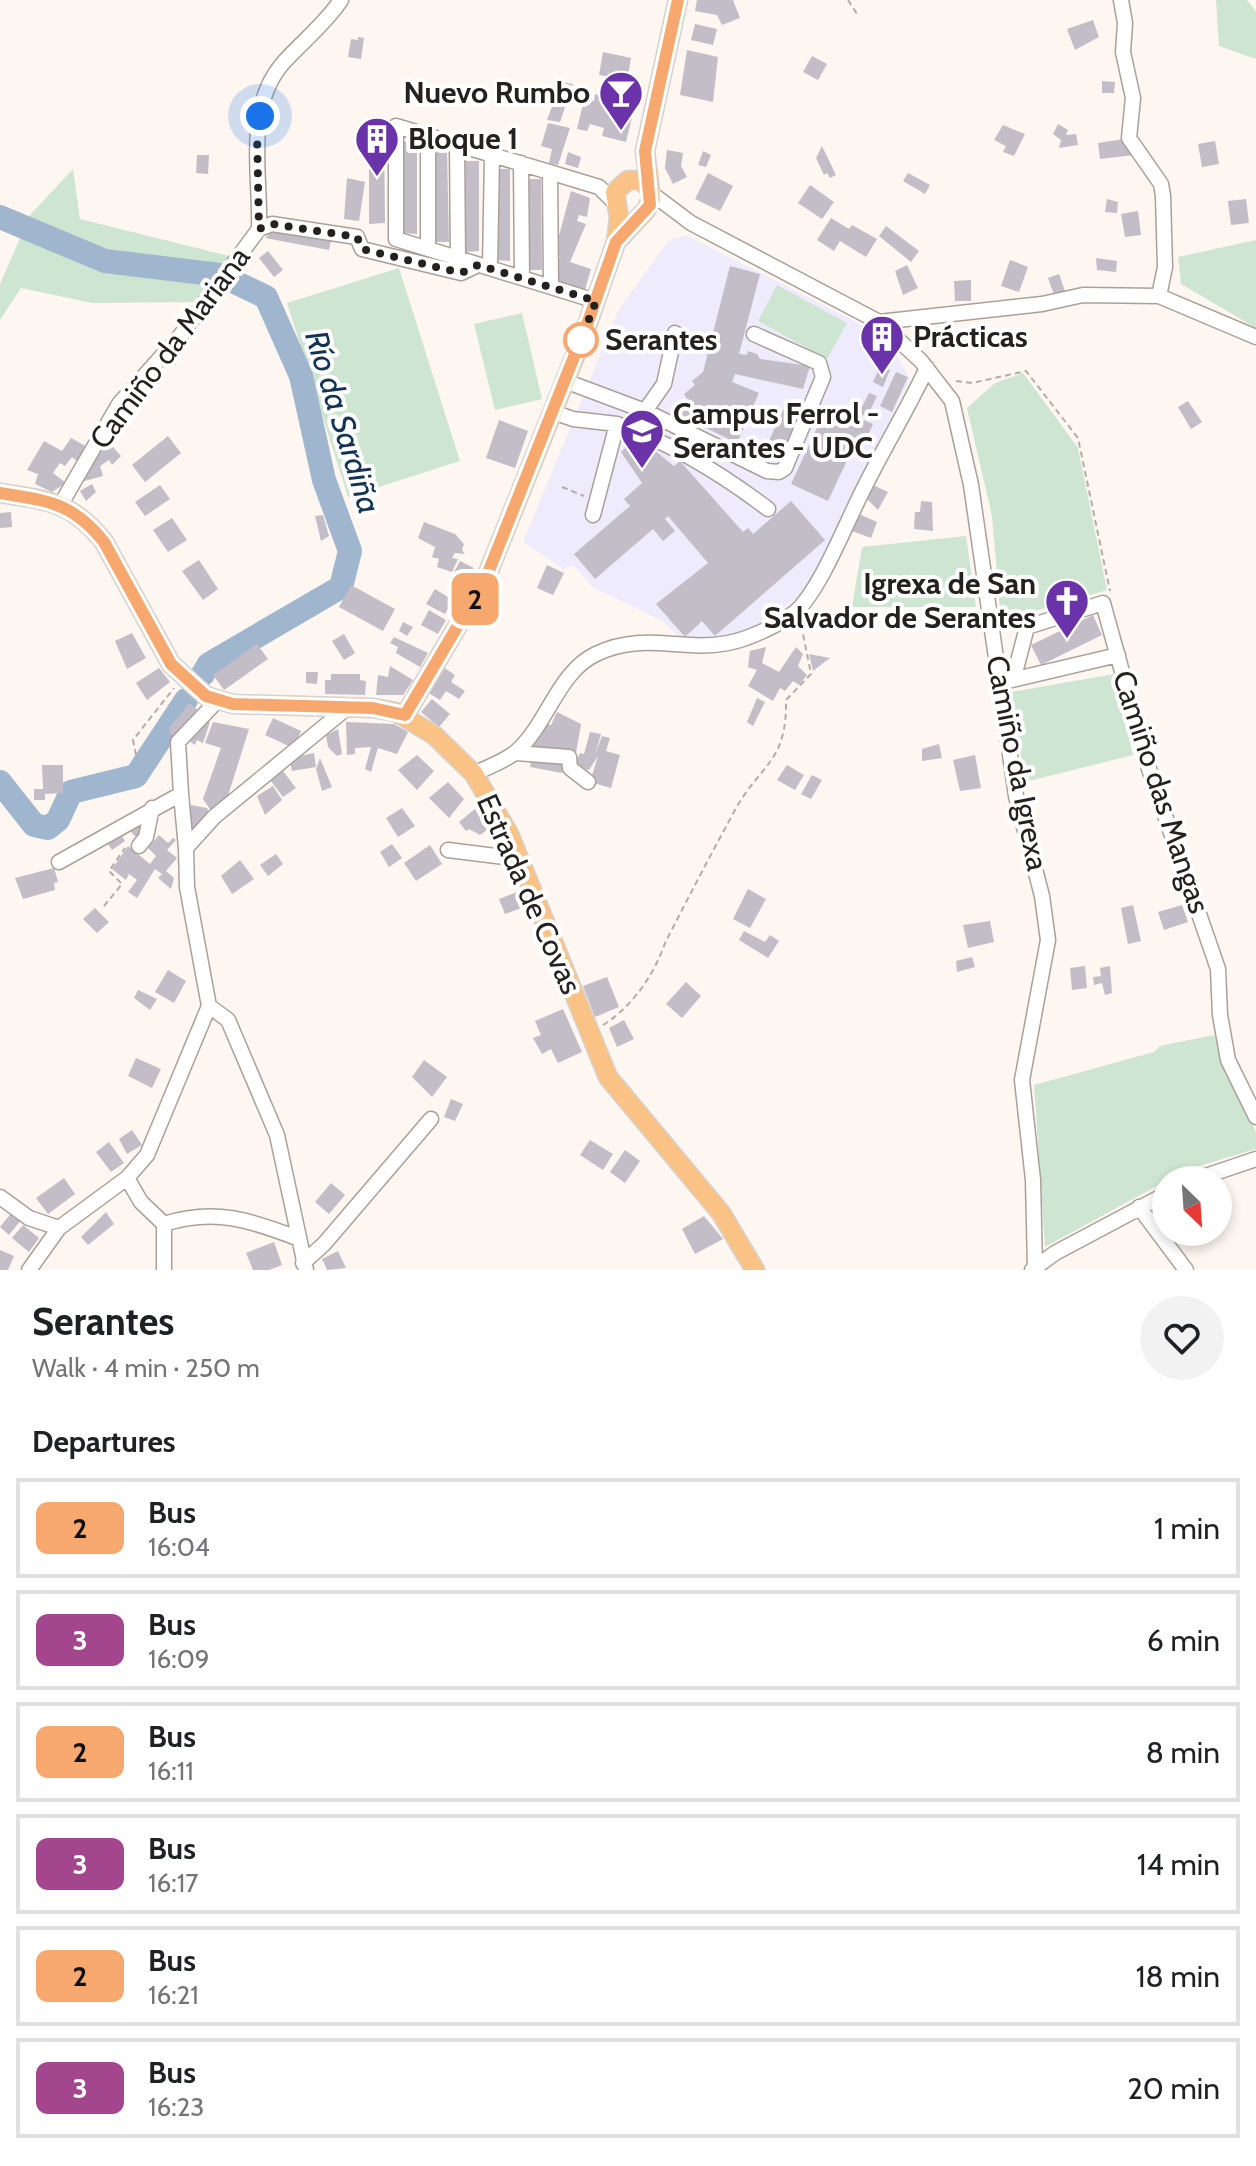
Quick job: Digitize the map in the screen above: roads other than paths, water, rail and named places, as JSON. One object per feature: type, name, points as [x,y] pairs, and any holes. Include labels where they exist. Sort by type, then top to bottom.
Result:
[{"type":"main road","points":[[616,242],[650,205],[645,151],[678,0]]},
{"type":"main road","points":[[405,715],[486,578],[596,301],[616,242],[615,192],[645,151]]},
{"type":"main road","points":[[625,181],[640,180],[650,191]]},
{"type":"main road","points":[[617,206],[624,213],[640,214]]},
{"type":"main road","name":"Estrada de Covas","points":[[0,493],[61,504],[79,516],[104,542],[160,645],[182,677],[217,701],[251,706],[384,709],[405,715],[434,735],[474,774],[499,812],[520,859],[600,1063],[619,1095],[712,1202],[755,1270]]},
{"type":"street","points":[[259,229],[257,134],[263,98],[281,66],[341,0]]},
{"type":"street","points":[[1121,0],[1125,23],[1123,52],[1133,98],[1129,138],[1161,184],[1163,196],[1165,267],[1159,296]]},
{"type":"street","points":[[596,301],[396,239],[396,126],[599,187],[617,206]]},
{"type":"street","points":[[428,135],[428,249]]},
{"type":"street","points":[[457,144],[458,259]]},
{"type":"street","points":[[484,266],[492,155]]},
{"type":"street","points":[[521,163],[522,278]]},
{"type":"street","points":[[550,172],[551,287]]},
{"type":"street","points":[[599,187],[625,181]]},
{"type":"street","points":[[650,191],[680,217]]},
{"type":"street","points":[[640,214],[663,212],[680,217]]},
{"type":"street","name":"Camiño da Igrexa","points":[[680,217],[879,322],[931,373],[952,401],[971,485],[1002,682],[1016,796],[1042,896],[1048,940],[1043,982],[1022,1080],[1033,1180],[1034,1268]]},
{"type":"street","name":"Camiño da Mariana","points":[[61,504],[119,404],[180,336],[259,229],[272,224],[357,237],[362,249],[461,273],[484,266]]},
{"type":"street","points":[[879,322],[1042,304],[1083,295],[1159,296],[1256,337]]},
{"type":"street","points":[[645,411],[664,384],[675,333]]},
{"type":"street","points":[[565,381],[645,411],[767,471],[779,472],[785,468],[823,377],[822,368],[819,363],[754,334]]},
{"type":"street","points":[[474,774],[516,753],[575,668],[594,655],[620,644],[644,640],[727,643],[748,637],[795,612],[811,592],[867,482],[931,373]]},
{"type":"street","points":[[553,412],[573,419],[617,424],[653,437],[737,486],[768,509]]},
{"type":"street","points":[[594,508],[617,424]]},
{"type":"street","name":"Camiño das Mangas","points":[[1002,682],[1016,669],[1027,627],[1103,603],[1149,769],[1218,969],[1220,1015],[1228,1060],[1256,1117]]},
{"type":"street","points":[[1002,682],[1118,655]]},
{"type":"street","points":[[29,1270],[59,1228],[127,1178],[147,1155],[209,1006],[187,887],[178,742],[205,718],[217,701]]},
{"type":"street","points":[[186,848],[214,817],[348,707]]},
{"type":"street","points":[[516,753],[569,757],[570,768],[588,782]]},
{"type":"street","points":[[59,862],[181,794]]},
{"type":"street","points":[[139,846],[146,837],[152,808]]},
{"type":"street","points":[[448,850],[520,859]]},
{"type":"street","points":[[209,1006],[228,1020],[277,1135],[305,1266]]},
{"type":"street","points":[[305,1266],[431,1119]]},
{"type":"street","points":[[1232,1167],[1256,1159]]},
{"type":"street","points":[[127,1178],[141,1202],[164,1224],[167,1242],[164,1270]]},
{"type":"street","points":[[0,1197],[29,1218],[59,1228]]},
{"type":"street","points":[[1034,1268],[1152,1201]]},
{"type":"street","points":[[1139,1207],[1186,1270]]},
{"type":"street","points":[[164,1224],[185,1218],[241,1216],[297,1238]]},
{"type":"waterway","name":"Río da Sardiña","points":[[0,217],[105,261],[220,275],[266,297],[301,376],[324,480],[350,551],[341,587],[209,664],[203,674]]},
{"type":"waterway","name":"Río da Sardiña","points":[[0,782],[34,825],[48,828],[58,820],[71,792],[136,776],[186,700]]},
{"type":"place","name":"Nuevo Rumbo","points":[[621,132]]},
{"type":"place","name":"Bloque 1","points":[[377,178]]},
{"type":"place","name":"Serantes","points":[[581,340]]},
{"type":"place","name":"Prácticas","points":[[882,376]]},
{"type":"place","name":"Campus Ferrol - Serantes - UDC","points":[[642,470]]},
{"type":"place","name":"Igrexa de San Salvador de Serantes","points":[[1067,640]]}]
